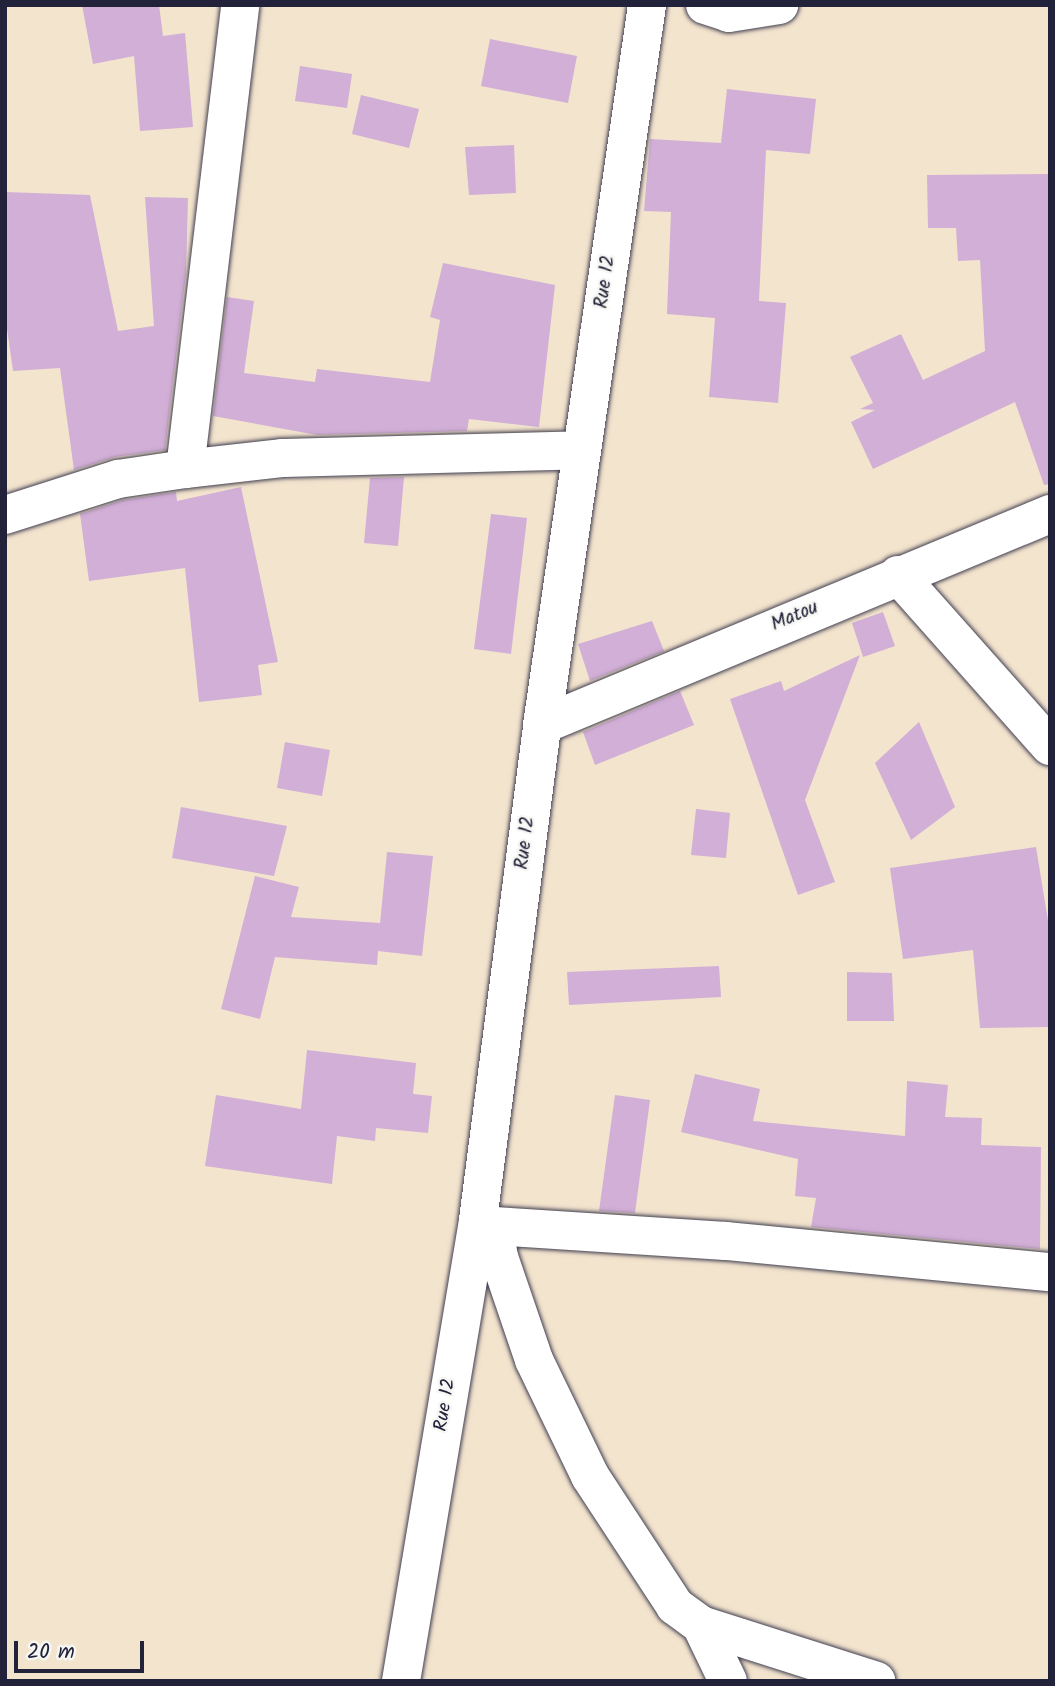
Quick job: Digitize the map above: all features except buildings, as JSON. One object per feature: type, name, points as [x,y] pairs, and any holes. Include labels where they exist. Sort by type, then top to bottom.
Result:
[{"type":"street","points":[[185,469],[240,5]]},
{"type":"street","name":"Rue 12","points":[[401,1681],[486,1223],[542,725],[647,5]]},
{"type":"street","points":[[705,5],[729,13],[779,5]]},
{"type":"street","points":[[5,515],[118,478],[185,469],[283,458],[582,450]]},
{"type":"street","name":"Matou","points":[[542,725],[1050,514]]},
{"type":"street","points":[[898,575],[1050,746]]},
{"type":"street","points":[[876,1681],[701,1625],[675,1606],[590,1476],[534,1360],[486,1223],[726,1241],[1050,1272]]},
{"type":"street","points":[[701,1625],[728,1681]]}]
